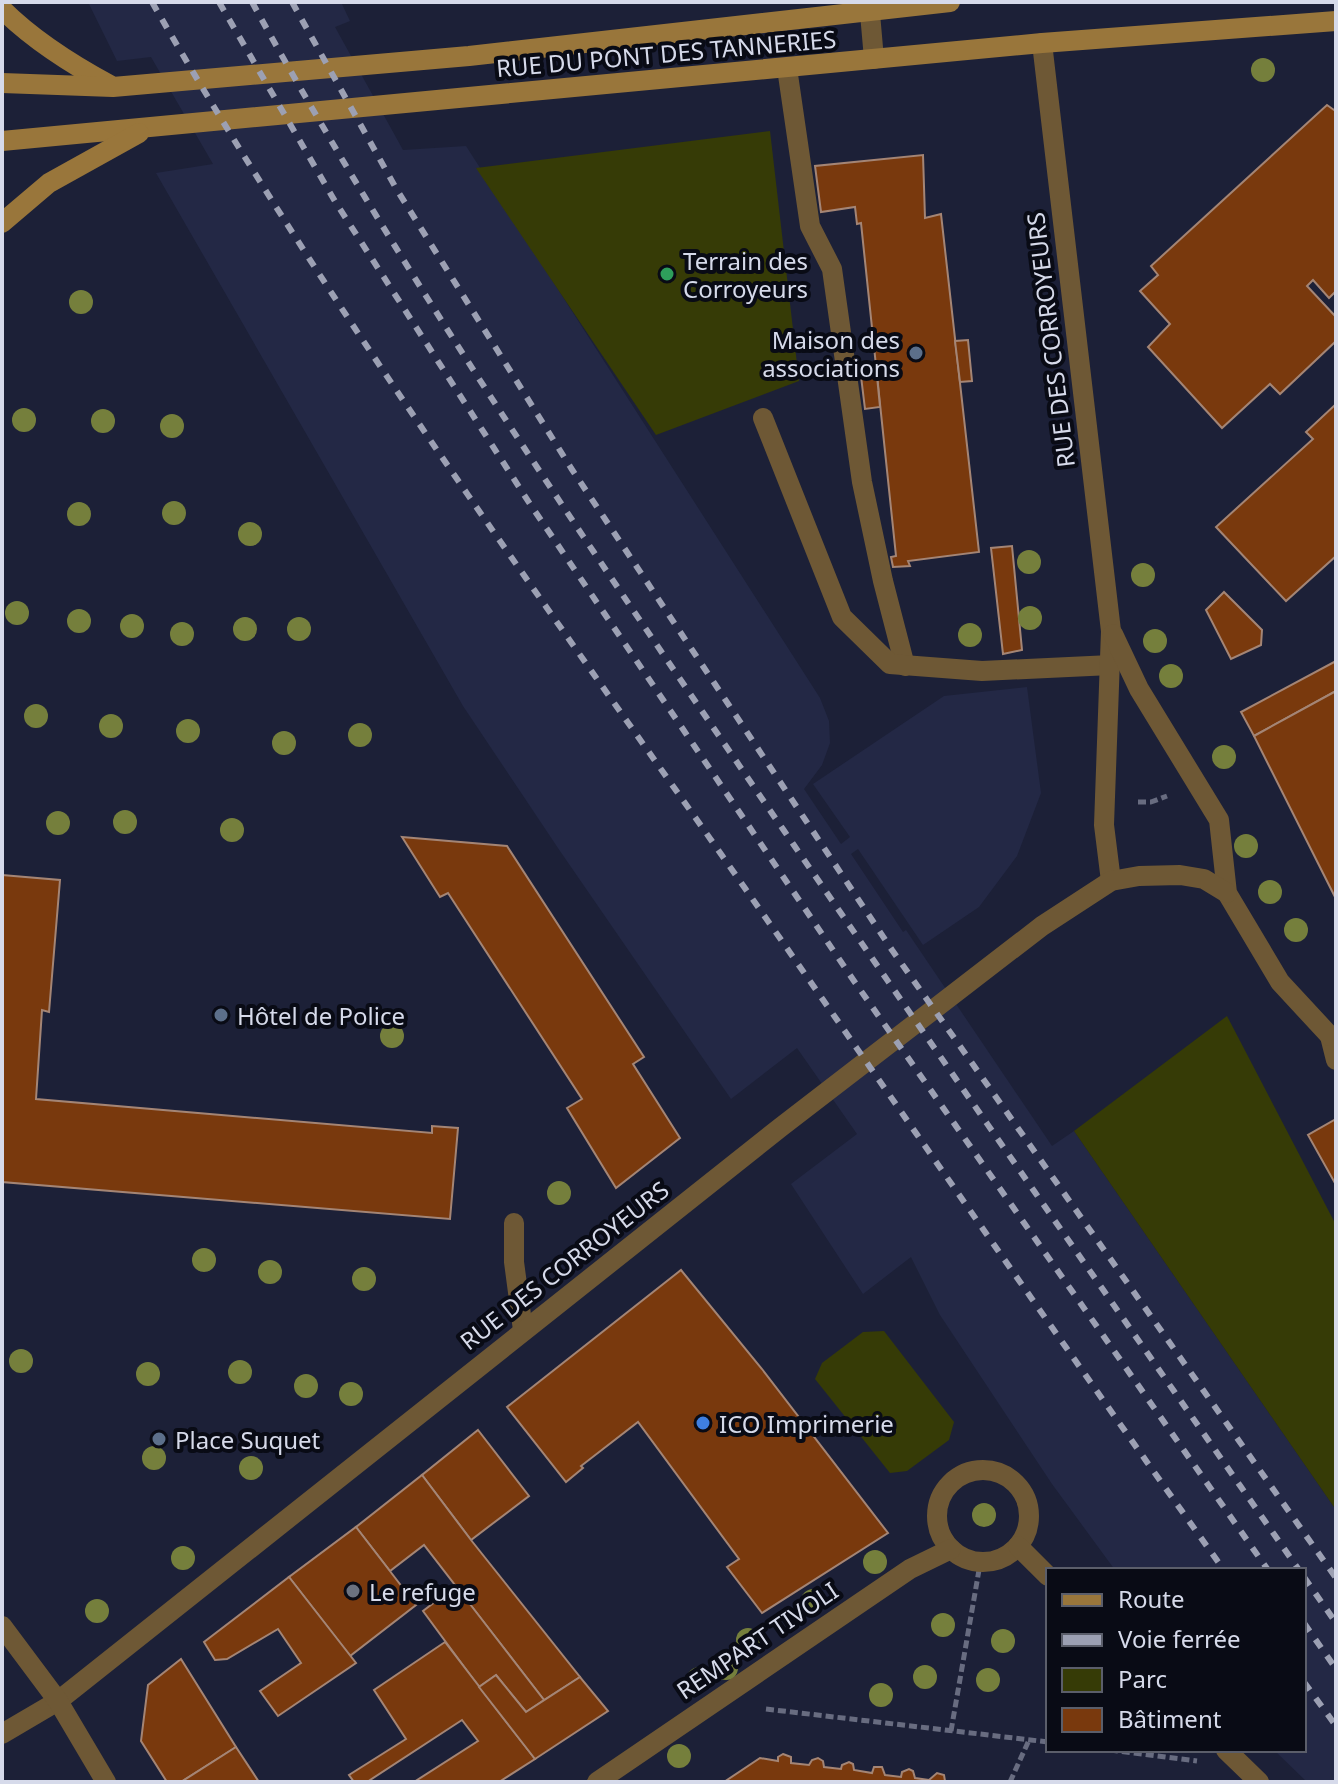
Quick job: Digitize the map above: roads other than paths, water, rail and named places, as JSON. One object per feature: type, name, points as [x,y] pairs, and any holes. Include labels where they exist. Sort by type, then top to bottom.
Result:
[{"type":"main road","name":"RUE DU PONT DES TANNERIES","points":[[2,83],[113,87],[469,56],[869,6],[950,2]]},
{"type":"main road","points":[[2,9],[34,37],[113,87]]},
{"type":"main road","name":"RUE DU PONT DES TANNERIES","points":[[2,141],[1042,43],[1336,21]]},
{"type":"main road","points":[[2,223],[49,183],[146,129]]},
{"type":"street","points":[[869,6],[874,59]]},
{"type":"street","name":"RUE DES CORROYEURS","points":[[1042,43],[1111,631],[1104,825],[1111,881]]},
{"type":"street","points":[[787,68],[810,226],[832,269],[862,482],[905,666]]},
{"type":"street","points":[[763,418],[842,617],[890,664],[982,671],[1111,665]]},
{"type":"street","name":"RUE DES CORROYEURS","points":[[1111,631],[1139,689],[1219,820],[1227,893],[1280,982],[1334,1039]]},
{"type":"street","name":"RUE DES CORROYEURS","points":[[2,1734],[58,1701],[523,1330],[1029,935],[1111,881],[1139,876],[1180,875],[1204,879],[1227,893]]},
{"type":"street","points":[[1334,1039],[1336,1060]]},
{"type":"street","points":[[514,1223],[514,1262],[523,1330]]},
{"type":"street","points":[[984,1469],[1014,1481],[1025,1496],[1029,1525],[1018,1546],[1002,1558],[980,1562],[966,1559],[951,1549],[942,1538],[937,1519],[940,1497],[952,1481],[971,1471],[984,1469]]},
{"type":"street","points":[[1018,1546],[1046,1574]]},
{"type":"street","name":"REMPART TIVOLI","points":[[597,1782],[910,1569],[951,1549]]},
{"type":"street","points":[[2,1626],[58,1701],[106,1782]]},
{"type":"street","points":[[1228,1752],[1259,1782]]},
{"type":"railway","points":[[152,2],[279,212],[484,519],[1223,1568]]},
{"type":"railway","points":[[219,2],[336,203],[530,504],[854,981],[1267,1568]]},
{"type":"railway","points":[[252,2],[412,274],[585,539],[852,929],[1298,1568]]},
{"type":"railway","points":[[292,2],[397,190],[571,468],[892,950],[1336,1578]]},
{"type":"railway","points":[[1306,1580],[1336,1623]]},
{"type":"railway","points":[[1306,1626],[1336,1669]]},
{"type":"railway","points":[[1306,1685],[1336,1726]]},
{"type":"place","name":"Terrain des Corroyeurs","points":[[667,274]]},
{"type":"place","name":"Maison des associations","points":[[916,353]]},
{"type":"place","name":"Hôtel de Police","points":[[221,1015]]},
{"type":"place","name":"ICO Imprimerie","points":[[703,1423]]},
{"type":"place","name":"Place Suquet","points":[[159,1439]]},
{"type":"place","name":"Le refuge","points":[[353,1591]]}]
